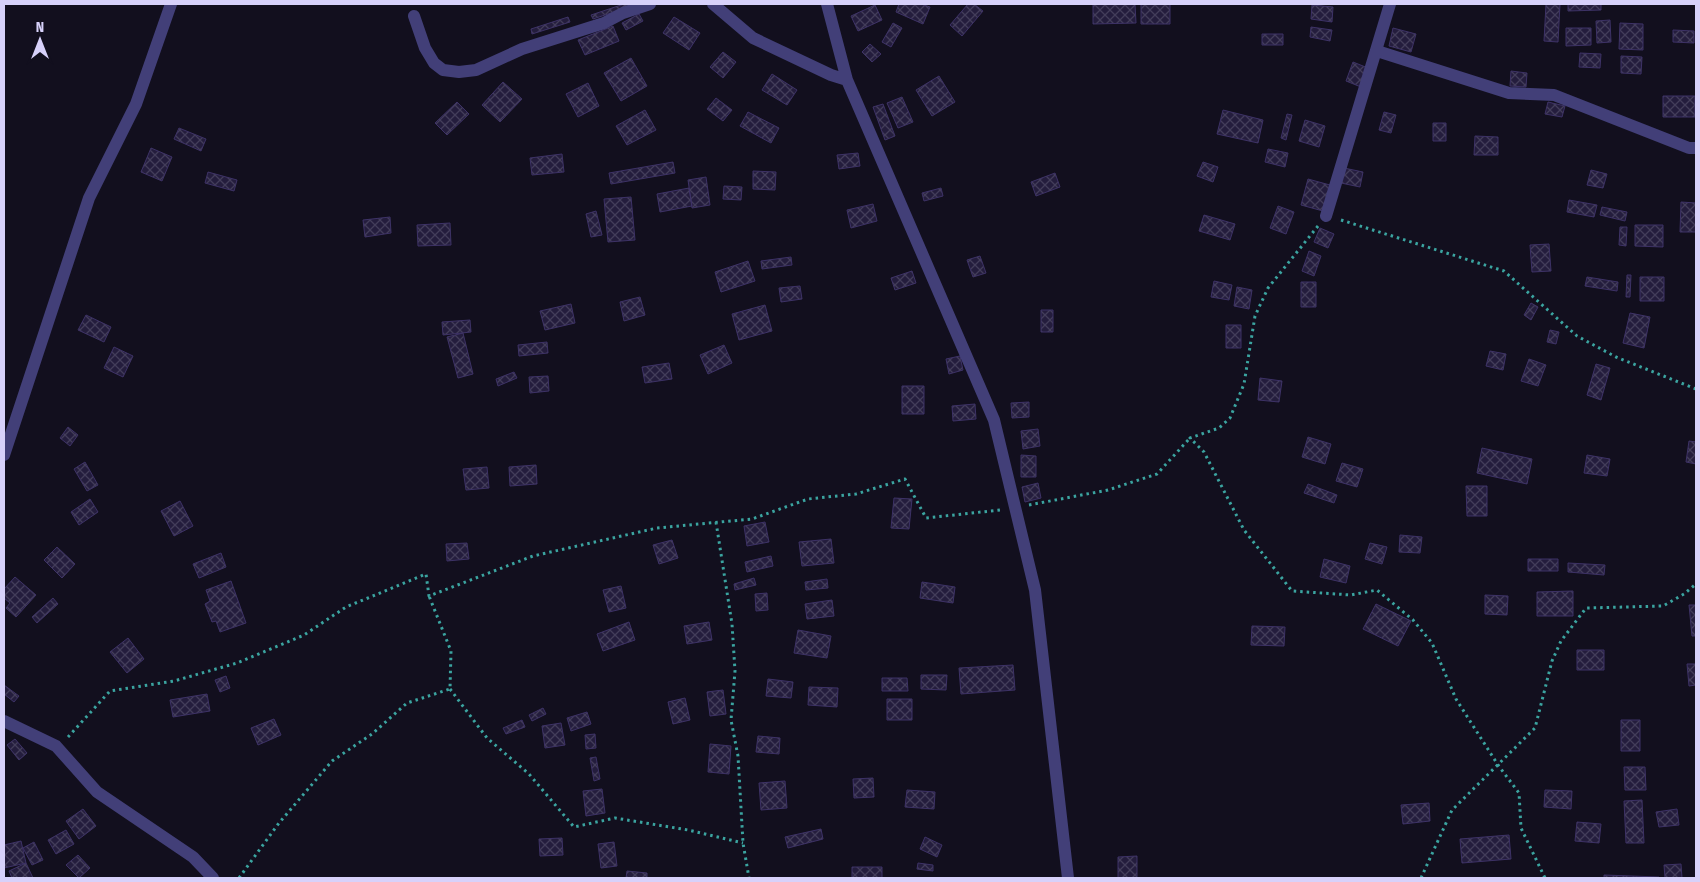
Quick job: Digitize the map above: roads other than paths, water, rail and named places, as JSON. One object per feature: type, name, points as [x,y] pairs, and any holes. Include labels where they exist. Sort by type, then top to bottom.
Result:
[{"type":"street","points":[[4,455],[89,198],[136,104],[171,4]]},
{"type":"street","points":[[414,16],[425,48],[434,63],[443,70],[459,72],[476,70],[522,49],[604,23],[623,13],[650,4]]},
{"type":"street","points":[[713,4],[753,38],[831,75],[847,80]]},
{"type":"street","points":[[827,4],[847,80],[994,420],[1035,590],[1068,878]]},
{"type":"street","points":[[1326,216],[1390,4]]},
{"type":"street","points":[[1376,51],[1509,93],[1554,95],[1689,148],[1696,148]]},
{"type":"street","points":[[4,721],[56,746],[97,792],[193,857],[213,878]]}]
